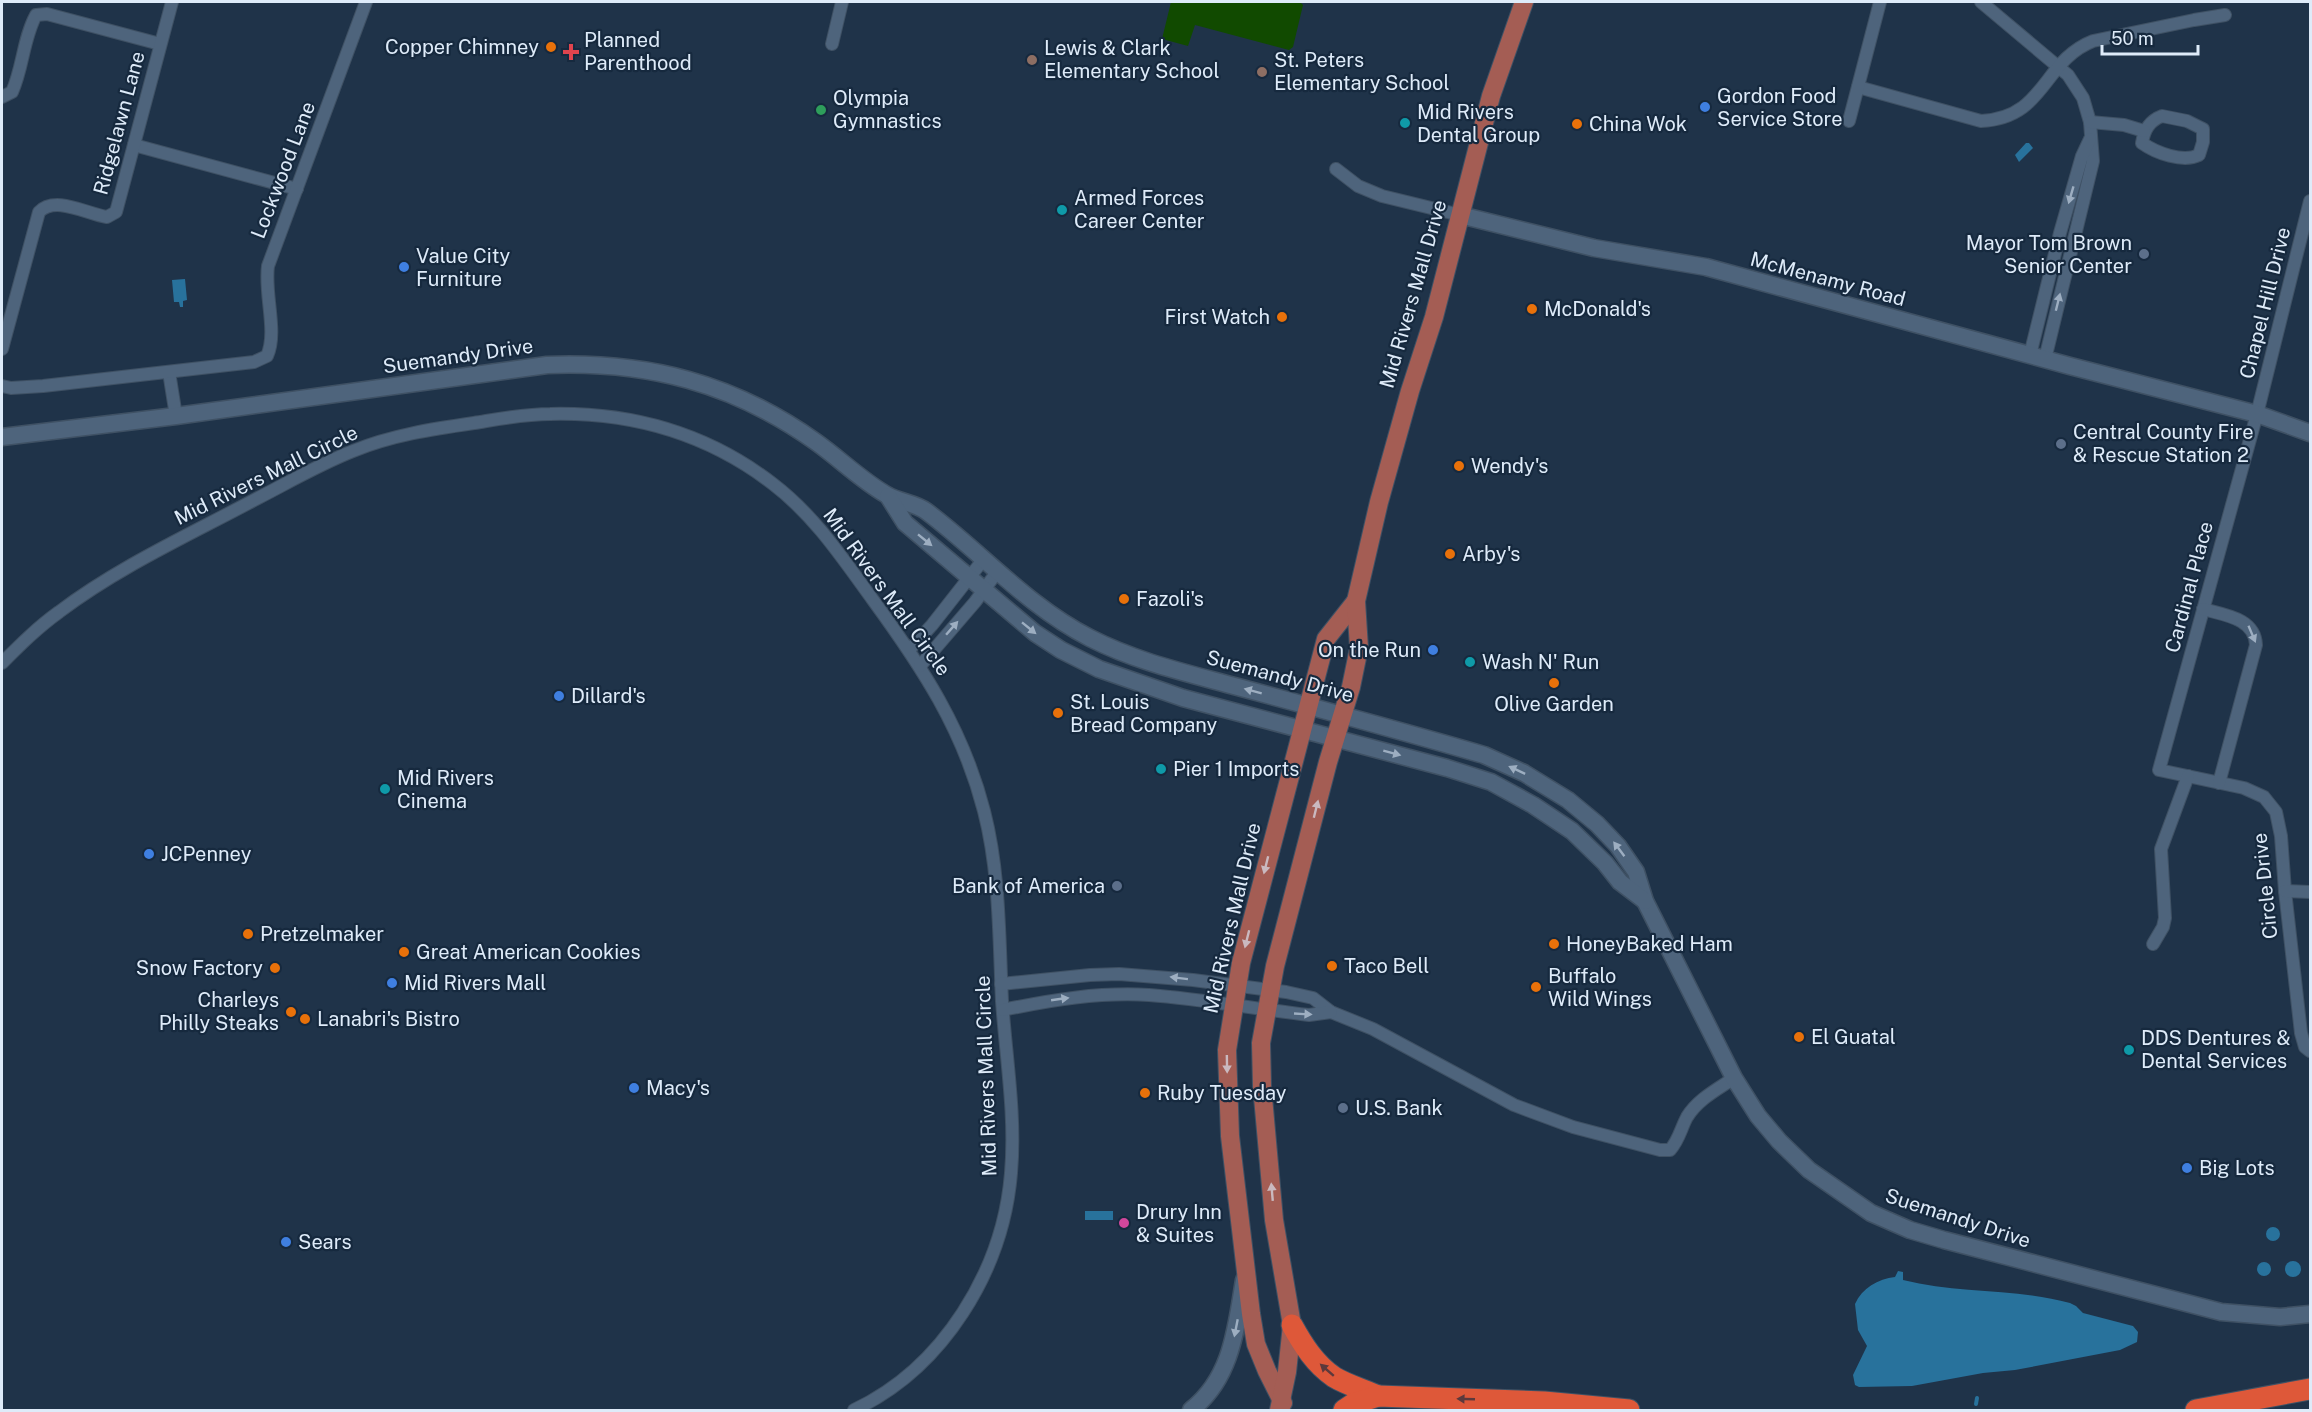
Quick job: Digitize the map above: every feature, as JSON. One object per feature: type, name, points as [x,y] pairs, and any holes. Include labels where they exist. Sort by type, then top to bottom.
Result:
[{"type":"highway","points":[[1292,1325],[1303,1346],[1335,1377],[1378,1396]]},
{"type":"highway","points":[[2196,1410],[2310,1389]]},
{"type":"highway","points":[[1344,1410],[1353,1404],[1378,1396],[1544,1402],[1629,1410]]},
{"type":"main road","name":"Mid Rivers Mall Drive","points":[[1282,1406],[1292,1325],[1274,1220],[1264,1120],[1261,1043],[1275,966],[1359,648],[1356,601],[1379,502],[1407,399],[1434,317],[1499,68],[1524,2]]},
{"type":"main road","name":"Mid Rivers Mall Drive","points":[[1282,1406],[1256,1344],[1230,1136],[1227,1050],[1246,943],[1326,639],[1356,601]]},
{"type":"street","name":"Ridgelawn Lane","points":[[2,349],[39,212],[43,207],[58,204],[99,216],[112,216],[119,204],[172,2]]},
{"type":"street","name":"Lockwood Lane","points":[[170,372],[254,362],[267,356],[271,341],[267,291],[268,266],[366,2]]},
{"type":"street","points":[[832,44],[842,2]]},
{"type":"street","points":[[1849,121],[1880,2]]},
{"type":"street","points":[[1982,2],[2008,26],[2059,65],[2084,98],[2090,122],[2093,161],[2038,357]]},
{"type":"street","points":[[2,97],[12,92],[16,83],[30,28],[36,15],[48,14],[160,44]]},
{"type":"street","points":[[1858,87],[1981,121],[1999,120],[2030,102],[2059,65],[2077,47],[2093,41],[2225,15]]},
{"type":"street","points":[[2168,117],[2198,125],[2203,129],[2203,142],[2199,155],[2192,159],[2153,151],[2142,143],[2144,131],[2156,119],[2168,117]]},
{"type":"street","points":[[2090,122],[2124,125],[2144,131]]},
{"type":"street","points":[[134,145],[297,189]]},
{"type":"street","name":"McMenamy Road","points":[[1336,168],[1358,186],[1382,196],[1594,248],[1706,267],[2257,414],[2310,433]]},
{"type":"street","name":"Chapel Hill Drive","points":[[2257,414],[2310,201]]},
{"type":"street","name":"Suemandy Drive","points":[[2,437],[176,416],[547,365],[636,367],[690,379],[731,394],[766,409],[818,443],[888,496],[923,508],[997,572],[1060,622],[1118,651],[1149,663],[1484,755],[1524,773],[1568,800],[1598,824],[1618,846],[1636,872],[1645,901],[1734,1078],[1758,1116],[1809,1170],[1871,1214],[1910,1230],[2079,1277],[2221,1312],[2280,1317],[2310,1314]]},
{"type":"street","points":[[2,386],[23,388],[170,372],[176,416]]},
{"type":"street","name":"Mid Rivers Mall Circle","points":[[2,663],[56,614],[93,588],[141,560],[340,456],[423,430],[549,413],[630,418],[696,438],[747,465],[775,485],[810,517],[829,540],[909,650],[943,703],[962,744],[984,810],[995,873],[1009,1082],[1012,1169],[1008,1197],[992,1254],[965,1311],[944,1339],[919,1365],[893,1387],[854,1410]]},
{"type":"street","name":"Cardinal Place","points":[[2159,770],[2257,414]]},
{"type":"street","name":"Suemandy Drive","points":[[888,496],[905,524],[1035,633],[1061,650],[1099,669],[1183,698],[1447,768],[1491,782],[1533,805],[1572,831],[1605,863],[1620,882],[1645,901]]},
{"type":"street","points":[[909,650],[932,625],[983,560]]},
{"type":"street","points":[[920,666],[997,572]]},
{"type":"street","points":[[2203,609],[2243,621],[2254,632],[2256,638],[2219,783]]},
{"type":"street","name":"Circle Drive","points":[[2159,770],[2244,788],[2264,797],[2276,812],[2281,836],[2301,1033],[2308,1049]]},
{"type":"street","points":[[2153,944],[2163,927],[2165,918],[2162,842],[2188,776]]},
{"type":"street","points":[[2285,891],[2310,892]]},
{"type":"street","points":[[1001,984],[1119,974],[1158,976],[1271,990],[1313,998],[1331,1012],[1374,1029],[1514,1105],[1573,1127],[1659,1150],[1671,1150],[1689,1114],[1697,1104],[1734,1078]]},
{"type":"street","points":[[1003,1010],[1059,999],[1097,995],[1149,995],[1309,1015],[1331,1012]]},
{"type":"street","points":[[1191,1410],[1199,1404],[1221,1375],[1232,1350],[1245,1270]]},
{"type":"green space","points":[[1171,2],[1300,2],[1303,5],[1293,47],[1289,50],[1195,25],[1188,46],[1162,39]]},
{"type":"water","points":[[2026,143],[2033,148],[2019,162],[2015,155]]},
{"type":"water","points":[[185,279],[187,300],[183,301],[183,307],[180,307],[179,302],[174,302],[172,280]]},
{"type":"water","points":[[1085,1211],[1113,1211],[1113,1220],[1085,1220]]},
{"type":"water","points":[[2270,1227],[2276,1227],[2280,1234],[2276,1241],[2270,1241],[2266,1237],[2266,1231]]},
{"type":"water","points":[[2293,1261],[2299,1263],[2301,1269],[2299,1275],[2293,1277],[2287,1275],[2285,1269],[2287,1263]]},
{"type":"water","points":[[2261,1262],[2267,1262],[2271,1269],[2267,1276],[2261,1276],[2257,1272],[2257,1266]]},
{"type":"water","points":[[1898,1271],[1903,1272],[1903,1280],[1924,1284],[2029,1295],[2070,1303],[2083,1313],[2133,1326],[2138,1332],[2137,1342],[2120,1350],[2015,1370],[1983,1373],[1912,1386],[1859,1387],[1855,1385],[1853,1375],[1867,1346],[1858,1330],[1855,1304],[1866,1289],[1877,1282],[1895,1277]]},
{"type":"waterway","points":[[1976,1404],[1977,1398]]},
{"type":"place","name":"Copper Chimney","points":[[551,47]]},
{"type":"place","name":"Planned Parenthood","points":[[571,52]]},
{"type":"place","name":"Lewis & Clark Elementary School","points":[[1032,60]]},
{"type":"place","name":"St. Peters Elementary School","points":[[1262,72]]},
{"type":"place","name":"Gordon Food Service Store","points":[[1705,107]]},
{"type":"place","name":"Olympia Gymnastics","points":[[821,110]]},
{"type":"place","name":"Mid Rivers Dental Group","points":[[1405,123]]},
{"type":"place","name":"China Wok","points":[[1577,124]]},
{"type":"place","name":"Armed Forces Career Center","points":[[1062,210]]},
{"type":"place","name":"Mayor Tom Brown Senior Center","points":[[2144,254]]},
{"type":"place","name":"Value City Furniture","points":[[404,267]]},
{"type":"place","name":"McDonald's","points":[[1532,309]]},
{"type":"place","name":"First Watch","points":[[1282,317]]},
{"type":"place","name":"Central County Fire & Rescue Station 2","points":[[2061,444]]},
{"type":"place","name":"Wendy's","points":[[1459,466]]},
{"type":"place","name":"Arby's","points":[[1450,554]]},
{"type":"place","name":"Fazoli's","points":[[1124,599]]},
{"type":"place","name":"On the Run","points":[[1433,650]]},
{"type":"place","name":"Wash N' Run","points":[[1470,662]]},
{"type":"place","name":"Olive Garden","points":[[1554,683]]},
{"type":"place","name":"Dillard's","points":[[559,696]]},
{"type":"place","name":"St. Louis Bread Company","points":[[1058,713]]},
{"type":"place","name":"Pier 1 Imports","points":[[1161,769]]},
{"type":"place","name":"Mid Rivers Cinema","points":[[385,789]]},
{"type":"place","name":"JCPenney","points":[[149,854]]},
{"type":"place","name":"Bank of America","points":[[1117,886]]},
{"type":"place","name":"Pretzelmaker","points":[[248,934]]},
{"type":"place","name":"HoneyBaked Ham","points":[[1554,944]]},
{"type":"place","name":"Great American Cookies","points":[[404,952]]},
{"type":"place","name":"Taco Bell","points":[[1332,966]]},
{"type":"place","name":"Snow Factory","points":[[275,968]]},
{"type":"place","name":"Mid Rivers Mall","points":[[392,983]]},
{"type":"place","name":"Buffalo Wild Wings","points":[[1536,987]]},
{"type":"place","name":"Charleys Philly Steaks","points":[[291,1012]]},
{"type":"place","name":"Lanabri's Bistro","points":[[305,1019]]},
{"type":"place","name":"El Guatal","points":[[1799,1037]]},
{"type":"place","name":"DDS Dentures & Dental Services","points":[[2129,1050]]},
{"type":"place","name":"Macy's","points":[[634,1088]]},
{"type":"place","name":"Ruby Tuesday","points":[[1145,1093]]},
{"type":"place","name":"U.S. Bank","points":[[1343,1108]]},
{"type":"place","name":"Big Lots","points":[[2187,1168]]},
{"type":"place","name":"Drury Inn & Suites","points":[[1124,1223]]},
{"type":"place","name":"Sears","points":[[286,1242]]}]
